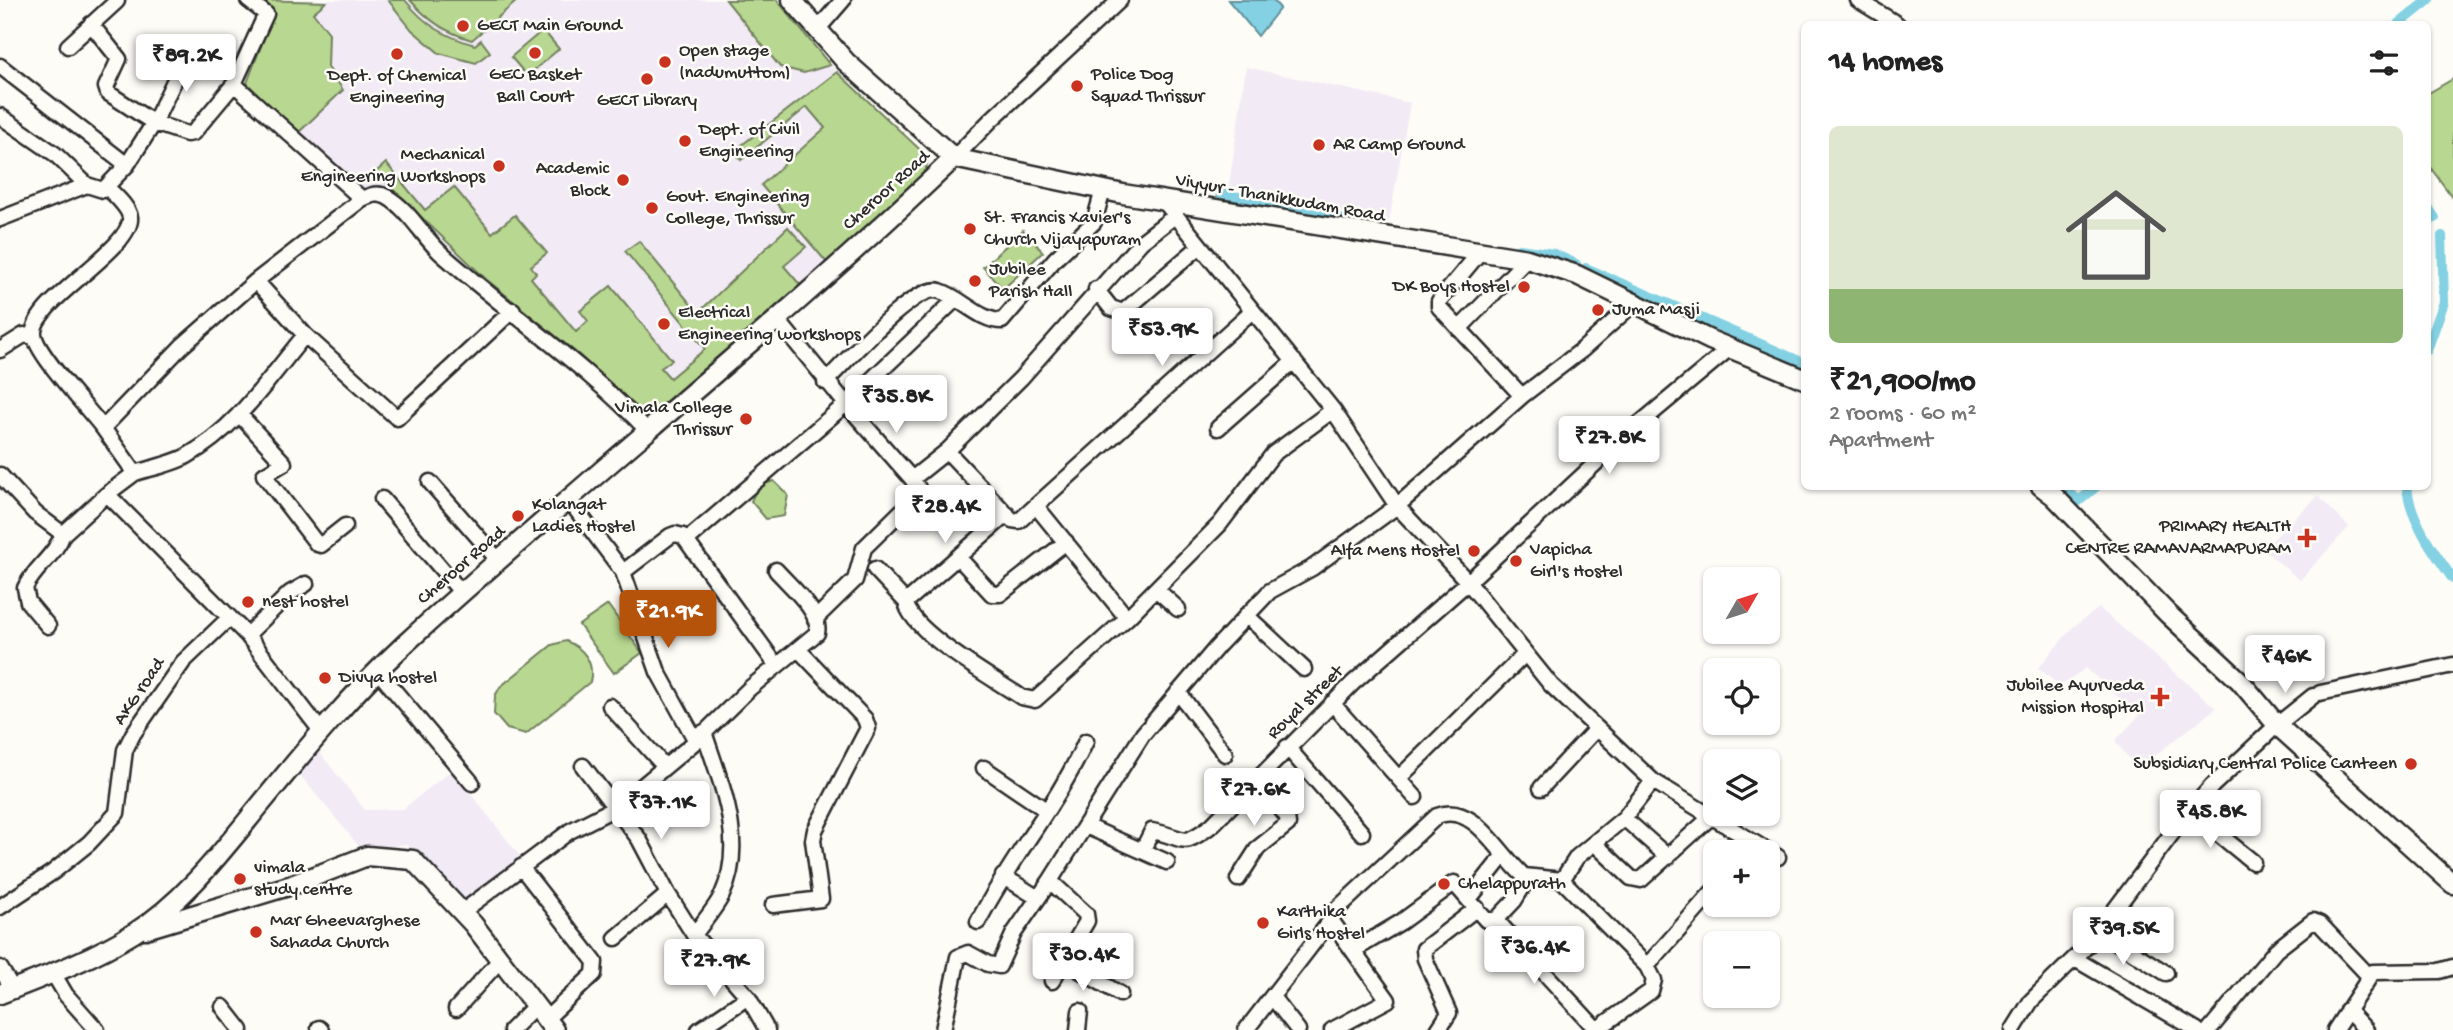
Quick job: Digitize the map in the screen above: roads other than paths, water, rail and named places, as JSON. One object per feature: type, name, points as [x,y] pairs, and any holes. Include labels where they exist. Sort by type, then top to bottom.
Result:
[{"type":"main road","name":"Viyyur - Thanikkudam Road","points":[[792,0],[861,76],[954,158],[1103,190],[1170,208],[1527,259],[1577,275],[1633,304],[1801,378]]},
{"type":"main road","name":"Cheroor Road","points":[[7,992],[85,960],[136,932],[181,894],[377,670],[647,430],[730,361],[776,317],[893,217],[954,158]]},
{"type":"main road","points":[[2046,490],[2168,614],[2240,681],[2277,724],[2453,884]]},
{"type":"main road","points":[[136,932],[292,885],[367,856],[413,860],[462,912],[545,1018]]},
{"type":"street","points":[[92,24],[119,59],[106,87],[108,93],[154,122],[187,134],[193,133],[234,84],[266,14],[248,0]]},
{"type":"street","points":[[817,30],[843,0]]},
{"type":"street","points":[[954,158],[1120,0]]},
{"type":"street","points":[[1858,0],[1892,21]]},
{"type":"street","points":[[68,46],[117,1]]},
{"type":"street","points":[[0,116],[55,154],[86,185],[98,191],[107,187],[127,164],[154,122],[188,52]]},
{"type":"street","points":[[0,66],[127,164]]},
{"type":"street","points":[[234,84],[362,199]]},
{"type":"street","points":[[0,219],[86,185]]},
{"type":"street","points":[[34,337],[36,319],[98,261],[128,225],[130,216],[107,187]]},
{"type":"street","points":[[825,382],[912,298],[936,289],[996,321],[1002,321],[1055,259],[1094,222],[1103,190]]},
{"type":"street","points":[[103,428],[182,346],[256,281],[362,199],[376,194],[388,197],[434,248],[483,290],[513,310],[647,430]]},
{"type":"street","points":[[912,480],[947,452],[1021,378],[1096,289],[1170,208],[1333,410],[1396,506],[1468,582],[1551,684],[1653,781],[1703,811]]},
{"type":"street","points":[[1096,289],[1111,308],[1123,312],[1199,247]]},
{"type":"street","points":[[1480,252],[1438,303],[1522,396]]},
{"type":"street","points":[[1459,329],[1527,259]]},
{"type":"street","points":[[256,281],[305,335],[397,418],[513,310]]},
{"type":"street","points":[[687,540],[846,404],[956,299]]},
{"type":"street","points":[[943,1030],[958,957],[968,953],[988,964],[999,966],[1014,933],[1086,826],[1143,734],[1246,615],[1270,591],[1312,568],[1396,506],[1633,304]]},
{"type":"street","points":[[947,452],[1007,514],[1019,521],[1252,311]]},
{"type":"street","points":[[776,317],[825,382],[918,488],[918,495],[864,548],[855,580],[815,619]]},
{"type":"street","points":[[0,350],[24,335],[34,337],[135,473]]},
{"type":"street","points":[[48,626],[28,602],[25,588],[30,578],[59,546],[63,534],[135,473],[184,457],[214,439],[240,414],[305,335]]},
{"type":"street","name":"Royal street","points":[[1142,850],[1152,831],[1185,842],[1212,825],[1332,703],[1468,582],[1626,435],[1730,348]]},
{"type":"street","points":[[1218,428],[1294,361]]},
{"type":"street","points":[[875,569],[906,602],[906,609],[935,638],[1021,697],[1035,700],[1127,618],[1220,524],[1266,461],[1333,410]]},
{"type":"street","points":[[240,414],[284,463],[264,475],[317,544],[321,545],[345,526]]},
{"type":"street","points":[[0,475],[35,513],[63,534]]},
{"type":"street","points":[[430,482],[499,561]]},
{"type":"street","points":[[107,494],[193,577],[247,635],[321,731]]},
{"type":"street","points":[[382,499],[463,593]]},
{"type":"street","points":[[569,500],[623,572],[658,672],[700,737],[733,832],[732,861],[722,895],[694,935]]},
{"type":"street","points":[[1036,506],[1127,618]]},
{"type":"street","points":[[906,602],[1007,514]]},
{"type":"street","points":[[623,572],[670,536],[679,534],[687,540],[777,666]]},
{"type":"street","points":[[958,557],[987,590],[1000,594],[1066,542]]},
{"type":"street","points":[[462,912],[570,831],[617,807],[817,633],[815,619],[776,570]]},
{"type":"street","points":[[247,635],[290,593],[306,583]]},
{"type":"street","points":[[1156,589],[1178,609]]},
{"type":"street","points":[[1246,615],[1304,669]]},
{"type":"street","name":"AKG road","points":[[0,906],[53,872],[89,843],[117,813],[125,750],[133,734],[183,662],[229,618]]},
{"type":"street","points":[[773,905],[821,899],[813,840],[815,830],[868,728],[865,719],[797,649]]},
{"type":"street","points":[[1399,778],[1525,654]]},
{"type":"street","points":[[2018,1028],[2031,1001],[2089,944],[2190,811],[2277,724],[2317,694],[2453,665]]},
{"type":"street","points":[[377,670],[472,783]]},
{"type":"street","points":[[1178,692],[1225,754]]},
{"type":"street","points":[[1332,703],[1415,797]]},
{"type":"street","points":[[610,706],[665,767]]},
{"type":"street","points":[[1541,788],[1597,728]]},
{"type":"street","points":[[978,922],[1003,876],[1073,771],[1086,741]]},
{"type":"street","points":[[1287,747],[1362,833]]},
{"type":"street","points":[[583,766],[639,839],[668,894],[694,935],[748,997],[767,1030]]},
{"type":"street","points":[[984,768],[1046,810]]},
{"type":"street","points":[[1238,879],[1258,848],[1288,824],[1287,817],[1258,779]]},
{"type":"street","points":[[1562,880],[1577,857],[1624,817],[1653,781]]},
{"type":"street","points":[[1246,1030],[1273,998],[1337,909],[1437,816],[1448,811],[1461,814],[1482,830],[1528,878],[1562,880],[1647,966],[1654,980],[1651,991],[1597,1030],[1496,920]]},
{"type":"street","points":[[2190,811],[2253,862]]},
{"type":"street","points":[[1624,817],[1668,857]]},
{"type":"street","points":[[1594,843],[1637,881],[1703,824]]},
{"type":"street","points":[[1086,826],[1167,862]]},
{"type":"street","points":[[1728,826],[1750,840]]},
{"type":"street","points":[[1438,1030],[1449,1013],[1424,958],[1424,949],[1473,903],[1504,855]]},
{"type":"street","points":[[511,1030],[545,1018],[594,974],[595,961],[521,867]]},
{"type":"street","points":[[1003,876],[1038,898]]},
{"type":"street","points":[[1354,950],[1401,922],[1451,884],[1459,886],[1486,920],[1496,920],[1514,901],[1528,878]]},
{"type":"street","points":[[1050,881],[1086,914],[1087,921],[1052,981]]},
{"type":"street","points":[[615,938],[668,894]]},
{"type":"street","points":[[1647,966],[1703,903]]},
{"type":"street","points":[[1331,920],[1388,1000],[1332,1030]]},
{"type":"street","points":[[2209,1030],[2276,950],[2313,922],[2320,924],[2369,976]]},
{"type":"street","points":[[2099,930],[2166,973]]},
{"type":"street","points":[[2075,959],[2177,1025],[2197,1030]]},
{"type":"street","points":[[456,1009],[500,960]]},
{"type":"street","points":[[1064,961],[1120,994]]},
{"type":"street","points":[[2334,1030],[2369,976],[2381,970],[2439,971],[2453,967]]},
{"type":"street","points":[[0,968],[7,992]]},
{"type":"street","points":[[53,973],[66,995],[97,1030]]},
{"type":"street","points":[[699,1030],[748,997]]},
{"type":"street","points":[[1273,998],[1298,1030]]},
{"type":"street","points":[[223,1007],[241,1030]]},
{"type":"street","points":[[2347,1010],[2366,1030]]},
{"type":"street","points":[[1078,1030],[1080,1011]]},
{"type":"water","points":[[1228,0],[1273,0],[1280,8],[1258,36]]},
{"type":"waterway","points":[[2403,21],[2429,0]]},
{"type":"waterway","points":[[1220,193],[1366,225]]},
{"type":"waterway","points":[[2431,212],[2435,218],[2431,220]]},
{"type":"waterway","points":[[2431,339],[2444,302],[2442,236]]},
{"type":"waterway","points":[[1519,249],[1554,254],[1576,264]]},
{"type":"waterway","points":[[1586,268],[1801,362]]},
{"type":"waterway","points":[[2067,490],[2079,501],[2092,490]]},
{"type":"waterway","points":[[2408,490],[2412,511],[2418,523],[2453,579]]},
{"type":"place","name":"GECT Main Ground","points":[[463,26]]},
{"type":"place","name":"GEC Basket Ball Court","points":[[535,53]]},
{"type":"place","name":"Dept. of Chemical Engineering","points":[[397,54]]},
{"type":"place","name":"Open stage (nadumuttom)","points":[[665,62]]},
{"type":"place","name":"GECT Library","points":[[647,79]]},
{"type":"place","name":"Police Dog Squad Thrissur","points":[[1077,86]]},
{"type":"place","name":"Dept. of Civil Engineering","points":[[685,141]]},
{"type":"place","name":"AR Camp Ground","points":[[1319,145]]},
{"type":"place","name":"Mechanical Engineering Workshops","points":[[499,166]]},
{"type":"place","name":"Academic Block","points":[[623,180]]},
{"type":"place","name":"Govt. Engineering College, Thrissur","points":[[652,208]]},
{"type":"place","name":"St. Francis Xavier's Church Vijayapuram","points":[[970,229]]},
{"type":"place","name":"Jubilee Parish Hall","points":[[975,281]]},
{"type":"place","name":"DK Boys Hostel","points":[[1524,287]]},
{"type":"place","name":"Juma Masji","points":[[1598,310]]},
{"type":"place","name":"Electrical Engineering workshops","points":[[664,324]]},
{"type":"place","name":"Vimala College Thrissur","points":[[746,419]]},
{"type":"place","name":"Kolangat Ladies Hostel","points":[[518,516]]},
{"type":"place","name":"PRIMARY HEALTH CENTRE RAMAVARMAPURAM","points":[[2307,538]]},
{"type":"place","name":"Alfa Mens Hostel","points":[[1474,551]]},
{"type":"place","name":"Vapicha Girl's Hostel","points":[[1516,561]]},
{"type":"place","name":"nest hostel","points":[[248,602]]},
{"type":"place","name":"Divya hostel","points":[[325,678]]},
{"type":"place","name":"Jubilee Ayurveda Mission Hospital","points":[[2160,697]]},
{"type":"place","name":"Subsidiary Central Police Canteen","points":[[2411,764]]},
{"type":"place","name":"vimala study centre","points":[[240,879]]},
{"type":"place","name":"Chelappurath","points":[[1444,884]]},
{"type":"place","name":"Karthika Girls Hostel","points":[[1263,923]]},
{"type":"place","name":"Mar Gheevarghese Sahada Church","points":[[256,932]]}]
